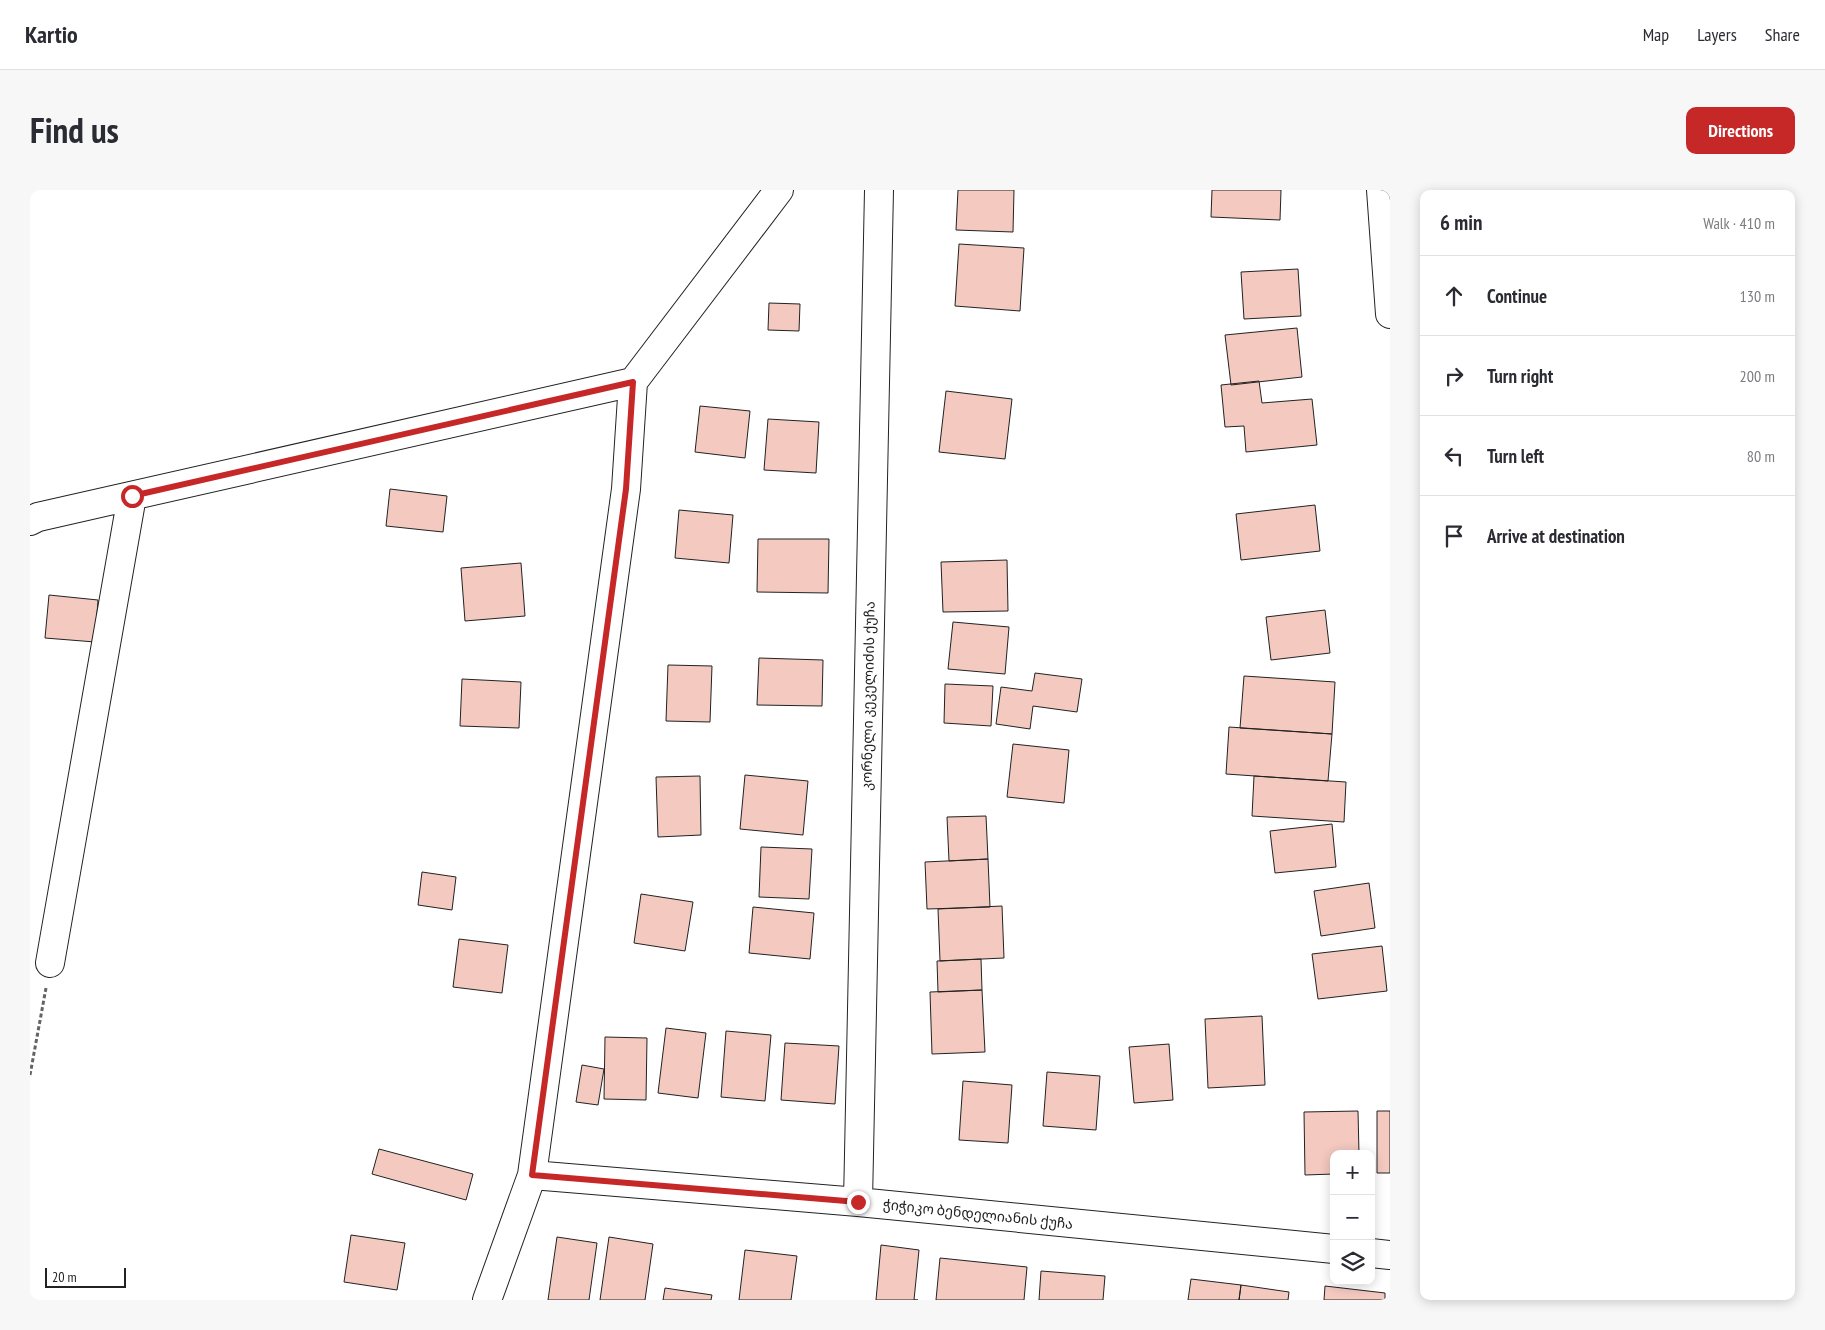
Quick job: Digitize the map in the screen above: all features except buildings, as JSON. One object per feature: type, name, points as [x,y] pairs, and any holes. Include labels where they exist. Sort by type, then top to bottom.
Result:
[{"type":"street","points":[[487,1300],[532,1175],[626,489],[633,382],[779,190]]},
{"type":"street","name":"კორნელი კეკელიძის ქუჩა","points":[[858,1202],[879,190]]},
{"type":"street","points":[[1381,190],[1390,314]]},
{"type":"street","points":[[30,521],[38,517],[633,382]]},
{"type":"street","points":[[50,963],[132,496]]},
{"type":"street","name":"ჭიჭიკო ბენდელიანის ქუჩა","points":[[532,1175],[858,1202],[1330,1249]]},
{"type":"street","points":[[1375,1253],[1390,1254]]},
{"type":"path","points":[[30,1075],[50,963]]},
{"type":"route","points":[[132,496],[633,382],[626,489],[532,1175],[858,1202]]}]
